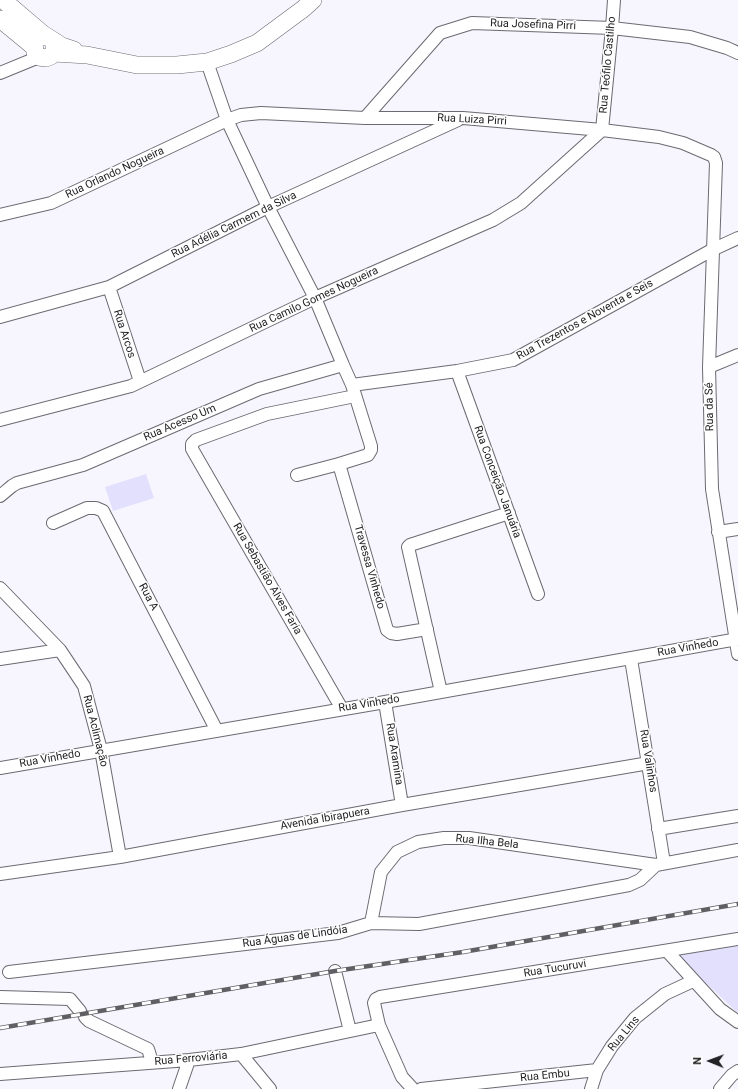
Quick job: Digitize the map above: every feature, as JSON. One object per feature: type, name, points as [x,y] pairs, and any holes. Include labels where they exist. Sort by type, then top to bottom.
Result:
[{"type":"street","points":[[7,6],[45,46],[137,65],[177,65],[207,62],[257,43],[303,9],[312,0]]},
{"type":"street","name":"Rua Teófilo Castilho","points":[[602,130],[614,0]]},
{"type":"street","name":"Rua Josefina Pirri","points":[[365,118],[440,33],[455,27],[472,23],[612,28],[690,37],[727,48],[738,53]]},
{"type":"street","points":[[0,73],[45,46]]},
{"type":"street","points":[[207,62],[227,120],[268,207],[315,298],[344,365],[354,390],[371,446],[371,450],[368,455],[297,475]]},
{"type":"street","name":"Rua Luiza Pirri","points":[[227,120],[241,115],[261,113],[365,118],[463,118],[602,130],[659,137],[683,143],[714,157]]},
{"type":"street","name":"Rua Adélia Carmem da Silva","points":[[0,317],[109,287],[268,207],[463,118]]},
{"type":"street","name":"Rua Orlando Nogueira","points":[[0,215],[51,203],[227,120]]},
{"type":"street","name":"Rua Camilo Gomes Nogueira","points":[[0,420],[131,386],[315,298],[493,220],[521,203],[602,130]]},
{"type":"street","name":"Rua da Sé","points":[[714,157],[716,163],[709,367],[712,488],[718,532],[737,639],[738,654]]},
{"type":"street","name":"Rua Trezentos e Noventa e Seis","points":[[192,449],[192,444],[196,440],[267,414],[354,390],[513,360],[712,250],[738,238]]},
{"type":"street","name":"Rua Arcos","points":[[109,287],[140,381]]},
{"type":"street","points":[[709,367],[738,355]]},
{"type":"street","name":"Rua Acesso Um","points":[[0,496],[17,483],[83,465],[259,389],[344,365]]},
{"type":"street","name":"Rua Conceição Januária","points":[[457,371],[538,594]]},
{"type":"street","name":"Rua Sebastião Alves Faria","points":[[192,449],[342,709]]},
{"type":"street","name":"Travessa Vinhedo","points":[[340,464],[387,630],[391,633],[397,634],[427,629]]},
{"type":"street","name":"Rua A","points":[[53,523],[87,508],[96,508],[103,511],[217,731]]},
{"type":"street","points":[[441,692],[408,549],[410,545],[509,514]]},
{"type":"street","points":[[718,532],[738,529]]},
{"type":"street","name":"Rua Aclimação","points":[[0,588],[60,650],[84,686],[101,750],[120,857]]},
{"type":"street","name":"Rua Vinhedo","points":[[0,768],[631,659],[737,639]]},
{"type":"street","points":[[0,659],[60,650]]},
{"type":"street","name":"Rua Valinhos","points":[[631,659],[649,763],[658,829],[660,864]]},
{"type":"street","name":"Rua Aramina","points":[[385,702],[402,805]]},
{"type":"street","name":"Avenida Ibirapuera","points":[[0,874],[120,857],[402,805],[649,763]]},
{"type":"street","points":[[658,829],[738,816]]},
{"type":"street","name":"Rua Ilha Bela","points":[[371,923],[381,872],[397,852],[418,842],[444,838],[469,838],[660,864]]},
{"type":"street","points":[[660,864],[738,850]]},
{"type":"street","name":"Rua Águas de Lindóia","points":[[9,972],[338,933],[371,923],[419,924],[629,885],[640,880],[660,864]]},
{"type":"street","name":"Rua Tucuruvi","points":[[379,1025],[374,1003],[376,999],[380,997],[738,939]]},
{"type":"street","points":[[667,951],[720,1009],[738,1022]]},
{"type":"street","points":[[335,971],[350,1031]]},
{"type":"street","name":"Rua Lins","points":[[591,1089],[597,1070],[612,1046],[635,1018],[665,994],[693,981]]},
{"type":"street","points":[[0,997],[70,999],[89,1021],[148,1049],[152,1062]]},
{"type":"street","points":[[379,1025],[402,1077],[413,1089]]},
{"type":"street","name":"Rua Ferroviária","points":[[0,1074],[189,1060],[241,1054],[379,1025]]},
{"type":"street","points":[[241,1054],[270,1089]]},
{"type":"street","points":[[179,1089],[189,1060]]},
{"type":"street","name":"Rua Embu","points":[[421,1089],[597,1070]]},
{"type":"street","points":[[720,1089],[732,1075],[738,1071]]},
{"type":"shaded area","points":[[146,474],[154,498],[113,511],[105,487]]},
{"type":"shaded area","points":[[738,945],[738,1013],[675,954]]},
{"type":"railway","points":[[0,1028],[335,971],[463,952],[738,904]]}]
